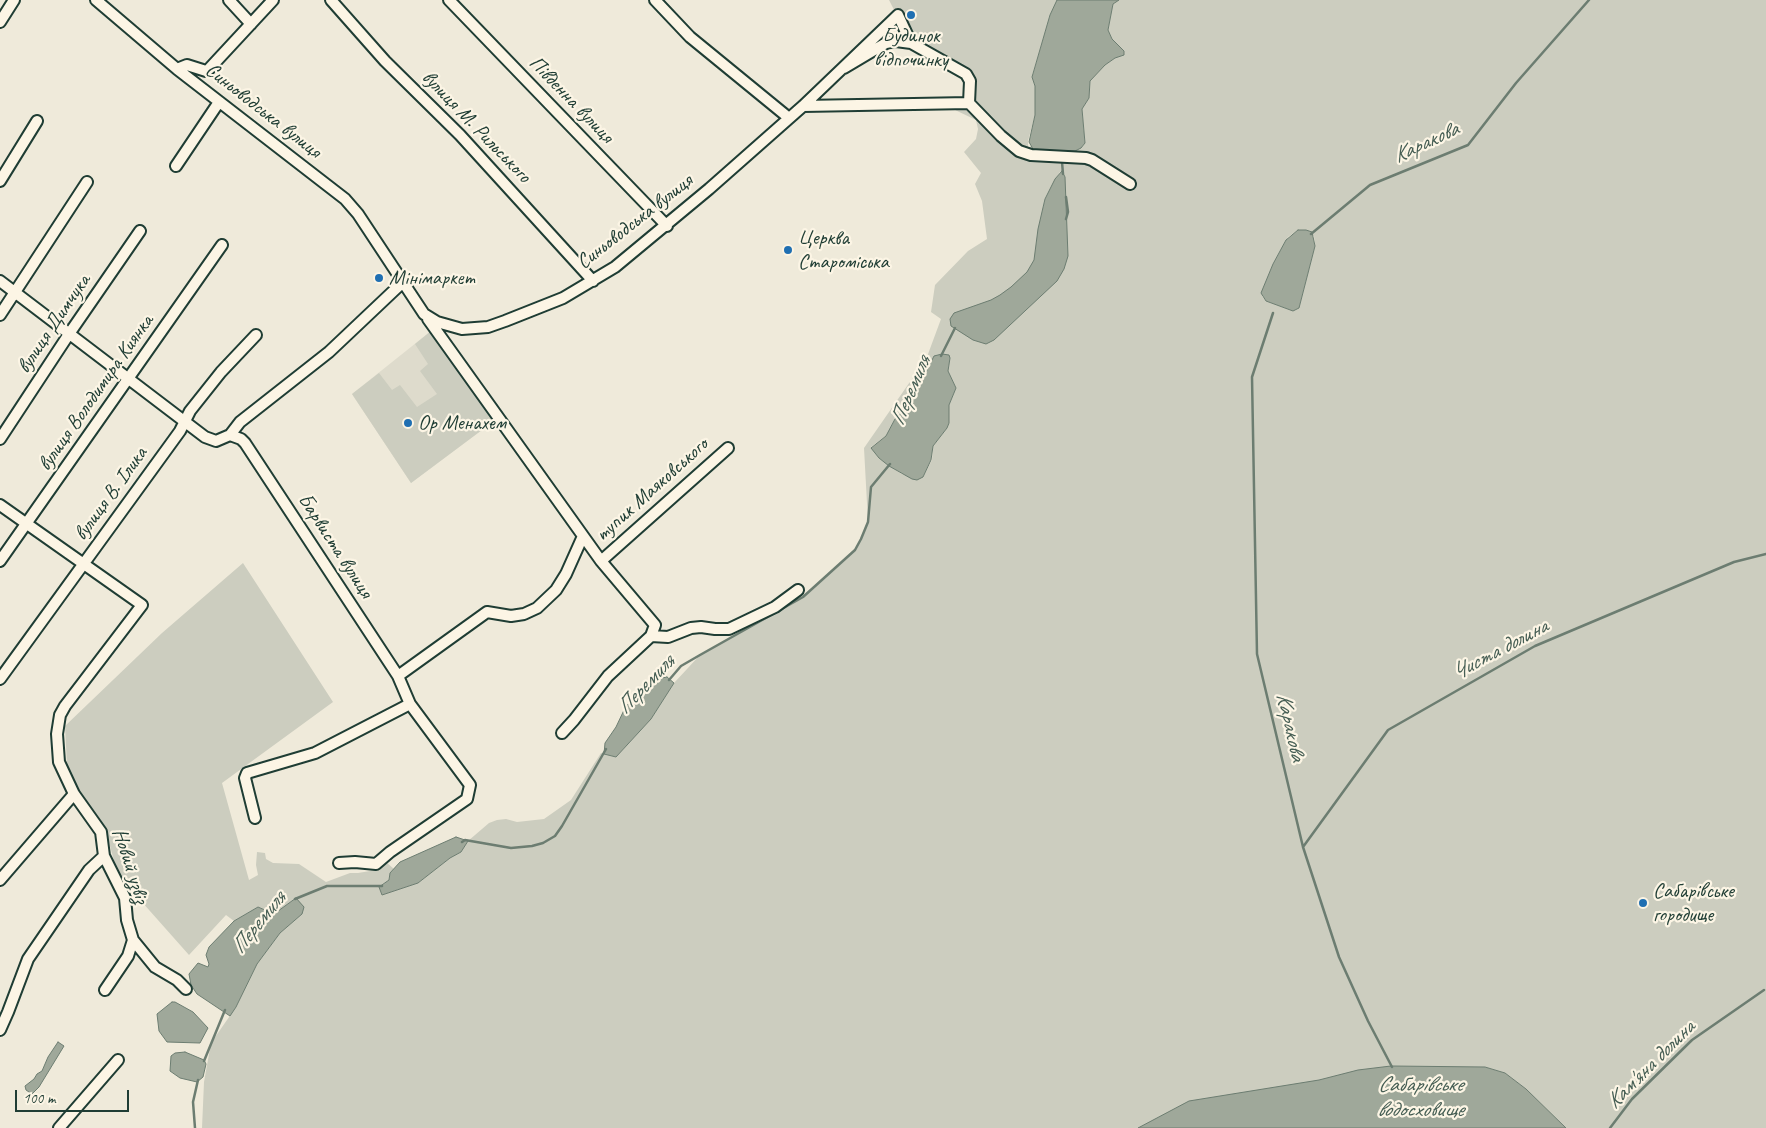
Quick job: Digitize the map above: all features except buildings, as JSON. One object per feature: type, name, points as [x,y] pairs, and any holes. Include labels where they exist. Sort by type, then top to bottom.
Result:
[{"type":"street","points":[[0,22],[14,0]]},
{"type":"street","name":"Синьоводська вулиця","points":[[96,0],[177,69],[345,199],[358,214],[424,314],[451,327],[474,329],[488,327],[563,298],[615,267],[667,226],[803,106],[898,16],[911,43]]},
{"type":"street","points":[[229,0],[251,24]]},
{"type":"street","points":[[177,69],[187,65],[206,71],[209,69],[274,0]]},
{"type":"street","name":"вулиця М. Рильського","points":[[332,0],[385,60],[460,135],[593,281]]},
{"type":"street","name":"Південна вулиця","points":[[449,0],[667,226]]},
{"type":"street","points":[[654,0],[690,37],[789,118]]},
{"type":"street","name":"Синьоводська вулиця","points":[[844,68],[886,43],[896,41],[911,43]]},
{"type":"street","points":[[911,43],[966,74],[970,81],[969,103],[1015,148],[1031,155],[1086,158],[1130,184]]},
{"type":"street","points":[[176,166],[219,102]]},
{"type":"street","points":[[803,106],[969,103]]},
{"type":"street","points":[[0,180],[37,121]]},
{"type":"street","points":[[0,315],[87,182]]},
{"type":"street","name":"вулиця Димчука","points":[[0,439],[140,231]]},
{"type":"street","name":"вулиця Володимира Киянка","points":[[0,561],[222,245]]},
{"type":"street","points":[[0,282],[211,440],[222,440],[230,435],[240,422],[329,352],[403,282]]},
{"type":"street","name":"тупик Маяковського","points":[[424,314],[601,561],[655,625],[651,636]]},
{"type":"street","name":"вулиця В. Ілика","points":[[0,679],[180,431],[190,411],[256,335]]},
{"type":"street","name":"Барвиста вулиця","points":[[230,435],[241,439],[244,443],[398,676],[410,704],[470,785],[467,799],[390,852],[376,864],[339,863]]},
{"type":"street","name":"тупик Маяковського","points":[[601,561],[728,448]]},
{"type":"street","points":[[0,505],[83,564]]},
{"type":"street","name":"тупик Маяковського","points":[[398,676],[487,612],[511,616],[524,614],[537,608],[556,590],[566,574],[583,536]]},
{"type":"street","name":"Новий узвіз","points":[[83,564],[142,606],[65,706],[60,715],[57,734],[59,762],[74,794],[102,832],[104,856],[125,898],[127,920],[133,940]]},
{"type":"street","points":[[562,733],[608,676],[651,636],[668,637],[692,628],[702,627],[729,629],[775,607],[798,590]]},
{"type":"street","points":[[255,818],[245,778],[247,774],[315,753],[410,704]]},
{"type":"street","points":[[0,880],[74,794]]},
{"type":"street","points":[[0,1030],[28,959],[89,870],[104,856]]},
{"type":"street","points":[[133,940],[155,967],[177,980],[186,989]]},
{"type":"street","points":[[105,990],[128,956],[133,940]]},
{"type":"street","points":[[59,1128],[118,1060]]},
{"type":"shaded area","points":[[889,0],[1057,0],[1050,16],[1032,76],[1035,86],[1035,115],[1028,141],[1028,154],[1030,146],[1037,150],[1075,151],[1085,143],[1082,109],[1089,98],[1090,81],[1105,65],[1124,51],[1112,39],[1108,30],[1113,4],[1119,0],[1766,0],[1766,1128],[1566,1128],[1526,1089],[1505,1073],[1485,1067],[1192,1128],[202,1128],[204,1082],[211,1043],[236,1007],[257,964],[280,933],[302,914],[296,898],[274,914],[258,907],[234,921],[226,915],[189,955],[118,875],[105,828],[80,793],[67,765],[65,726],[162,633],[243,563],[333,702],[222,783],[249,880],[258,875],[256,865],[257,852],[265,853],[266,859],[273,863],[299,864],[326,882],[350,873],[376,870],[386,862],[394,869],[390,873],[389,880],[379,887],[382,895],[418,883],[450,858],[461,852],[468,841],[489,823],[506,819],[517,822],[544,819],[571,800],[601,753],[616,757],[651,719],[674,683],[700,655],[795,602],[811,591],[855,550],[865,531],[868,522],[864,448],[914,376],[921,373],[941,319],[931,312],[935,285],[968,251],[987,239],[982,201],[975,184],[981,173],[964,152],[976,139],[978,129],[976,120],[953,109],[953,103],[969,102],[970,81],[911,43]],"holes":[[[1060,172],[1065,177],[1041,219],[1045,199]],[[1298,230],[1314,236],[1315,246],[1299,308],[1296,310],[1290,310],[1266,301],[1262,296],[1273,264],[1288,237]],[[934,356],[950,358],[948,371],[956,388],[949,405],[949,423],[933,446],[932,460],[923,477],[902,474],[879,458],[871,447],[886,436],[895,419],[910,404]]]},
{"type":"shaded area","points":[[431,331],[494,421],[411,483],[352,394]]},
{"type":"shaded area","points":[[431,331],[494,421],[411,483],[352,394],[379,373],[392,390],[400,385],[417,407],[437,394],[420,371],[428,364],[415,344]]},
{"type":"water","points":[[1057,0],[1119,0],[1113,4],[1108,30],[1112,39],[1124,51],[1124,55],[1115,58],[1105,65],[1090,81],[1089,98],[1082,109],[1085,143],[1075,151],[1037,150],[1033,149],[1029,142],[1035,115],[1035,86],[1032,77],[1050,15]]},
{"type":"water","points":[[1062,171],[1065,177],[1068,256],[1064,269],[1057,281],[994,340],[986,344],[973,340],[951,326],[950,319],[954,313],[1000,295],[1027,272],[1034,260],[1038,229],[1045,199],[1055,179]]},
{"type":"water","points":[[1298,230],[1312,232],[1315,246],[1299,308],[1293,311],[1266,301],[1261,293],[1273,264],[1286,240]]},
{"type":"water","points":[[949,355],[948,371],[956,388],[949,405],[949,423],[933,446],[931,460],[923,477],[917,480],[912,479],[889,466],[871,448],[886,436],[895,419],[910,404],[934,356]]},
{"type":"water","points":[[667,677],[674,683],[651,719],[616,757],[604,754],[605,743],[616,727],[625,708],[637,693],[652,680]]},
{"type":"water","points":[[456,837],[468,841],[461,852],[450,858],[418,883],[382,895],[379,887],[389,880],[390,873],[400,862]]},
{"type":"water","points":[[296,898],[304,907],[302,914],[280,933],[257,964],[230,1016],[197,994],[191,985],[189,974],[198,963],[208,967],[206,955],[209,947],[234,921],[258,907],[274,914]]},
{"type":"water","points":[[172,1002],[193,1012],[208,1028],[200,1043],[167,1042],[159,1031],[157,1014]]},
{"type":"water","points":[[58,1042],[64,1046],[39,1087],[32,1094],[26,1090],[25,1086],[42,1071],[48,1057]]},
{"type":"water","points":[[185,1052],[204,1060],[206,1064],[203,1077],[197,1082],[180,1078],[170,1071],[171,1056],[175,1053]]},
{"type":"water","name":"Сабарівське водосховище","points":[[1391,1066],[1485,1067],[1505,1073],[1526,1089],[1566,1128],[1138,1128],[1189,1101],[1319,1080],[1358,1070]]},
{"type":"waterway","name":"Каракова","points":[[1311,234],[1370,185],[1468,145],[1516,83],[1589,0]]},
{"type":"waterway","name":"Перемиля","points":[[1062,162],[1063,174]]},
{"type":"waterway","name":"Перемиля","points":[[1066,197],[1068,212],[1066,219]]},
{"type":"waterway","name":"Каракова","points":[[1273,313],[1252,377],[1257,654],[1303,847],[1339,957],[1368,1021],[1392,1067]]},
{"type":"waterway","name":"Перемиля","points":[[941,356],[955,328]]},
{"type":"waterway","name":"Перемиля","points":[[669,680],[681,666],[803,597],[855,550],[868,522],[871,487],[890,464]]},
{"type":"waterway","name":"Чиста долина","points":[[1303,847],[1388,730],[1535,646],[1734,562],[1766,554]]},
{"type":"waterway","name":"Перемиля","points":[[462,842],[465,840],[511,848],[532,846],[543,843],[555,836],[606,749]]},
{"type":"waterway","name":"Перемиля","points":[[295,899],[327,886],[382,886]]},
{"type":"waterway","name":"Кам'яна долина","points":[[1610,1128],[1632,1099],[1692,1040],[1764,990]]},
{"type":"waterway","name":"Перемиля","points":[[204,1061],[225,1010]]},
{"type":"waterway","name":"Перемиля","points":[[195,1128],[193,1102],[198,1080]]},
{"type":"place","name":"Будинок відпочинку","points":[[911,15]]},
{"type":"place","name":"Церква Староміська","points":[[788,250]]},
{"type":"place","name":"Мінімаркет","points":[[379,278]]},
{"type":"place","name":"Ор Менахем","points":[[408,423]]},
{"type":"place","name":"Сабарівське городище","points":[[1643,903]]}]
